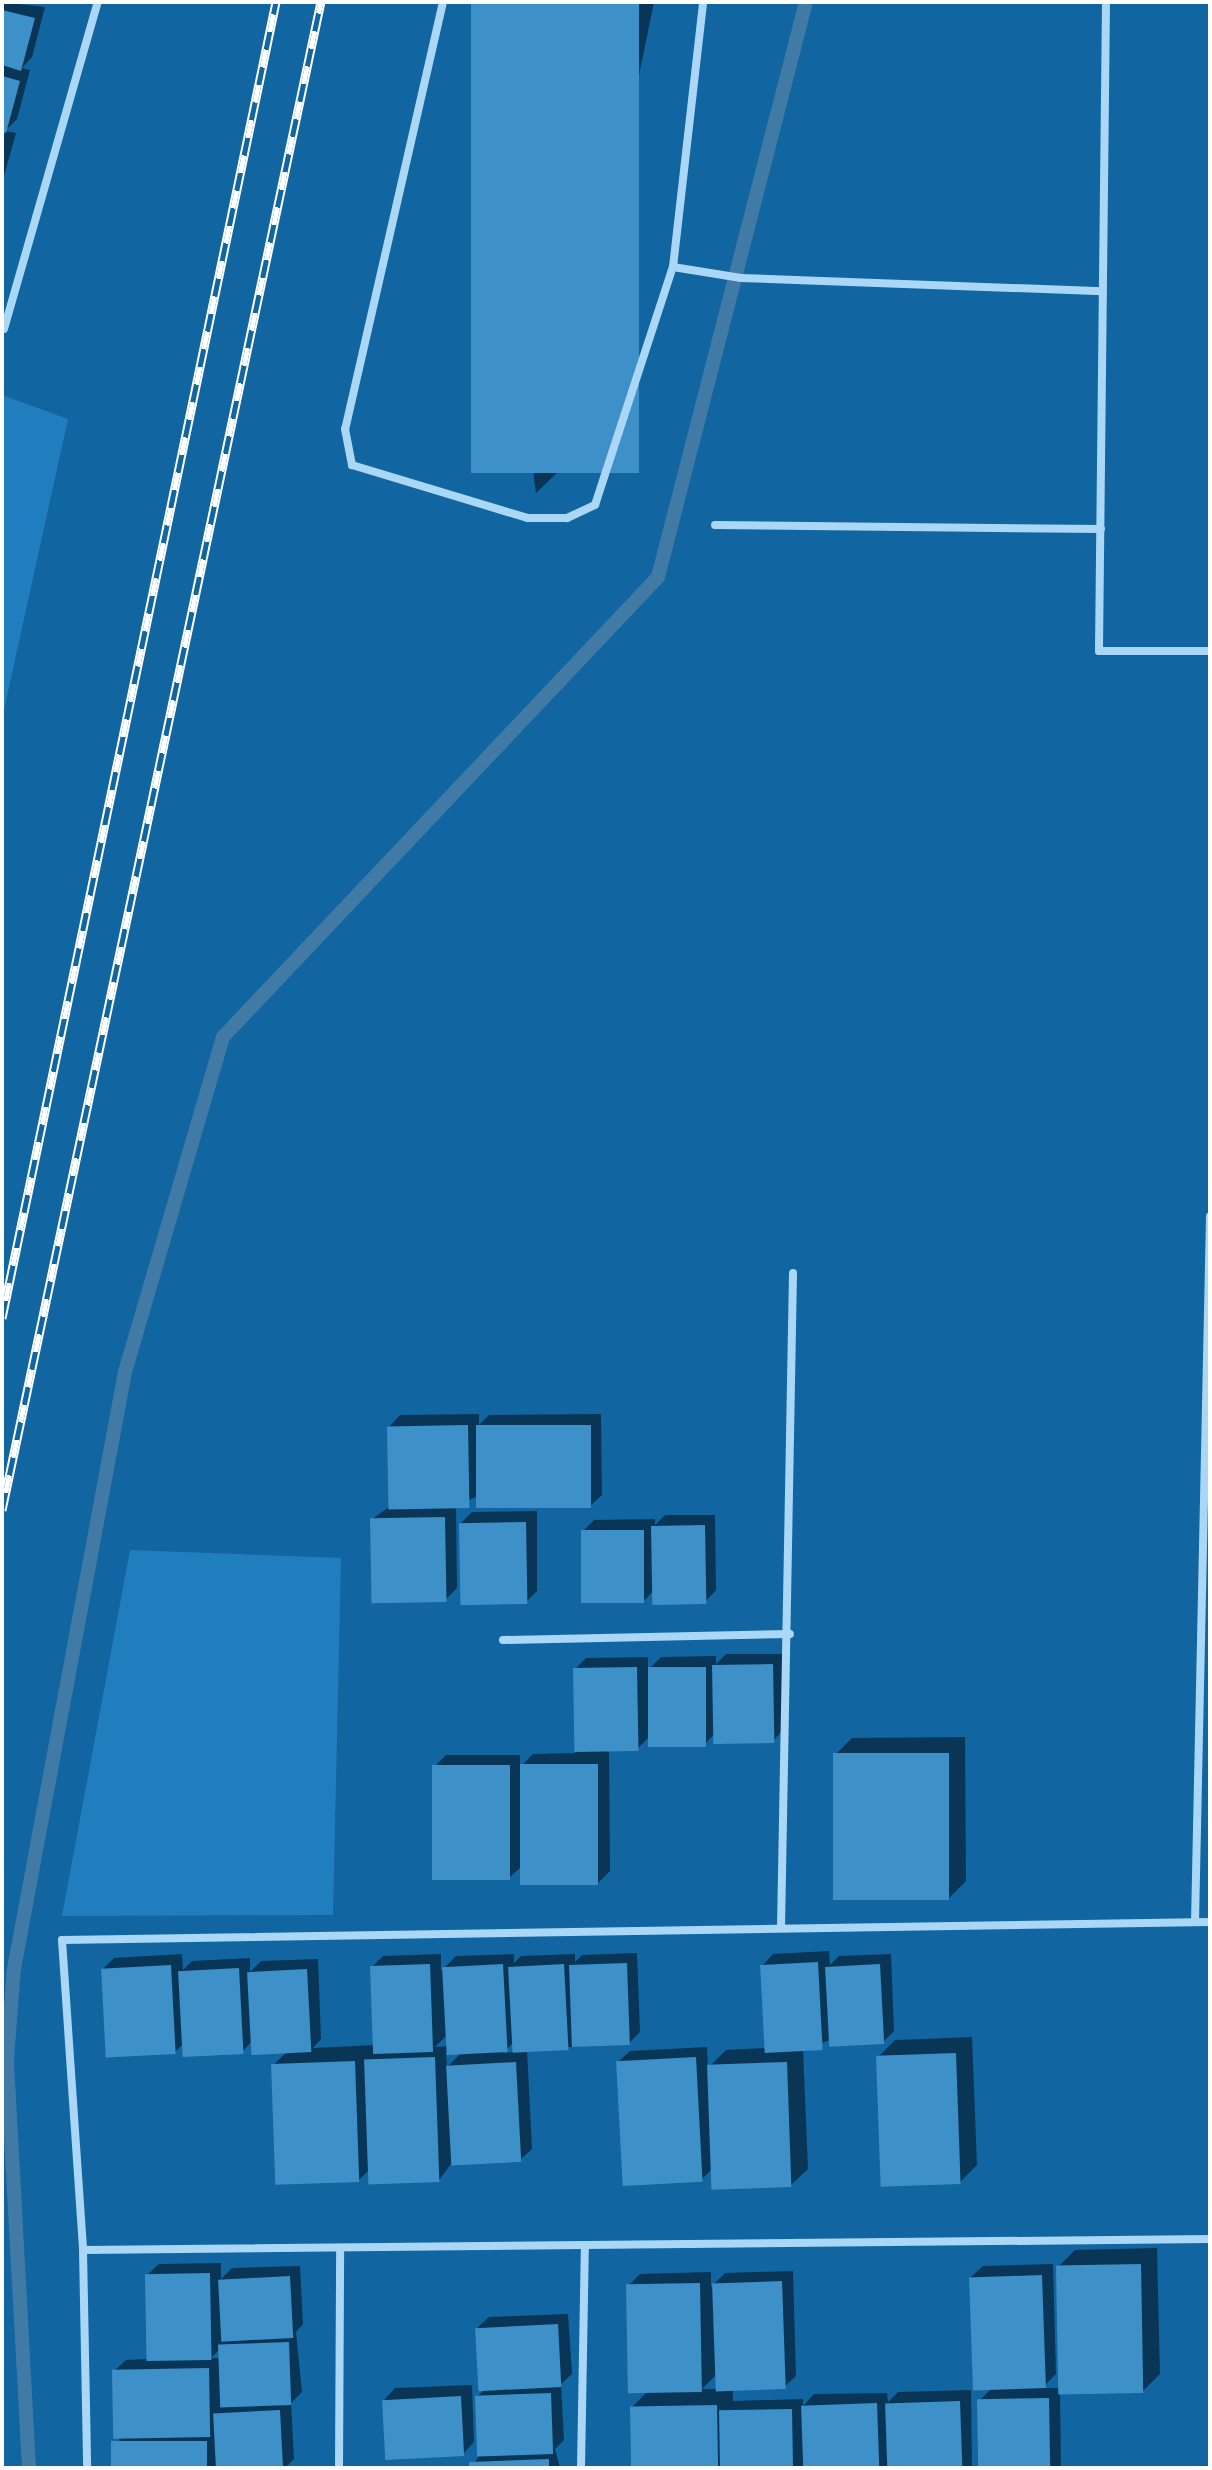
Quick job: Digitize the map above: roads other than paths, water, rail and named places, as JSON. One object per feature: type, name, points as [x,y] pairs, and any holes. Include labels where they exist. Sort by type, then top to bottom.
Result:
[{"type":"street","points":[[4,329],[98,2]]},
{"type":"street","points":[[443,2],[345,429],[352,465],[528,518],[567,518],[595,505],[673,267],[703,2]]},
{"type":"street","points":[[1106,2],[1099,651],[1210,651]]},
{"type":"street","points":[[673,267],[741,278],[1103,291]]},
{"type":"street","points":[[715,525],[1101,529]]},
{"type":"street","points":[[1195,1922],[1210,1216]]},
{"type":"street","points":[[781,1928],[790,1634],[793,1273]]},
{"type":"street","points":[[503,1640],[790,1634]]},
{"type":"street","points":[[87,2468],[83,2250],[62,1940],[1210,1922]]},
{"type":"street","points":[[83,2250],[340,2252],[1210,2239]]},
{"type":"street","points":[[581,2468],[585,2248]]},
{"type":"street","points":[[339,2468],[340,2252]]},
{"type":"waterway","points":[[29,2468],[7,2059],[14,1969],[125,1372],[223,1037],[658,577],[806,2]]},
{"type":"railway","points":[[2,1318],[276,2]]},
{"type":"railway","points":[[2,1510],[321,2]]}]
